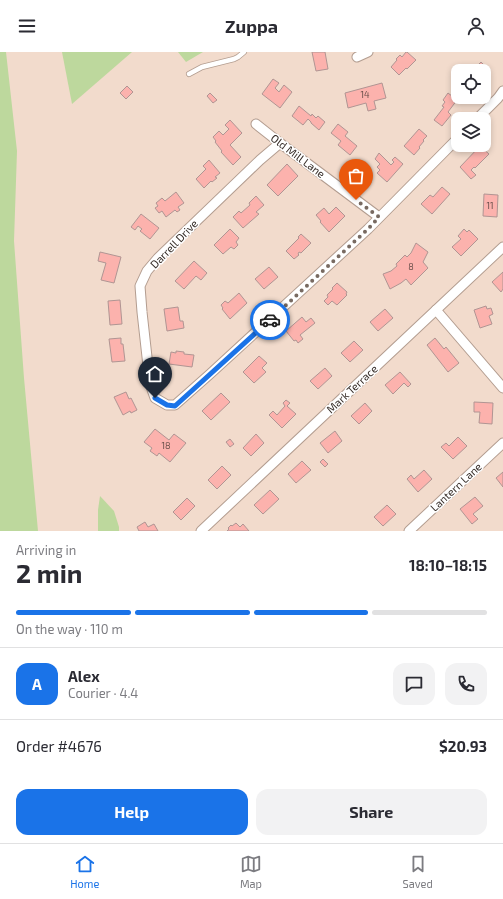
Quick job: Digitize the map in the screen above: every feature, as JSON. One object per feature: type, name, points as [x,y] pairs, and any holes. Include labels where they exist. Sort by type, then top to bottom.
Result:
[{"type":"street","points":[[357,57],[368,52]]},
{"type":"street","points":[[484,112],[503,92]]},
{"type":"street","name":"Old Mill Lane","points":[[256,124],[379,217]]},
{"type":"street","name":"Darrell Drive","points":[[280,143],[158,258],[147,272],[140,286],[150,384],[155,398],[167,405],[175,406],[216,369],[356,240],[451,145]]},
{"type":"street","name":"Mark Terrace","points":[[201,531],[503,247]]},
{"type":"street","points":[[436,310],[503,388]]},
{"type":"street","name":"Lantern Lane","points":[[409,531],[503,443]]},
{"type":"lane","points":[[189,74],[202,67],[234,59],[244,52]]},
{"type":"green space","points":[[0,52],[6,52],[17,151],[14,241],[24,378],[38,531],[0,531]]},
{"type":"green space","points":[[62,52],[132,52],[72,104]]},
{"type":"green space","points":[[178,52],[203,52],[186,62]]},
{"type":"green space","points":[[100,496],[114,511],[119,531],[98,531]]},
{"type":"building","points":[[312,52],[325,52],[328,69],[316,71]]},
{"type":"building","points":[[406,52],[416,60],[399,75],[391,67],[400,55],[402,57]]},
{"type":"building","points":[[273,79],[279,83],[275,88],[279,92],[284,85],[292,92],[280,108],[262,94]]},
{"type":"building","points":[[382,83],[386,98],[374,101],[376,109],[368,111],[366,103],[348,108],[345,93]]},
{"type":"building","points":[[127,86],[133,92],[126,99],[120,93]]},
{"type":"building","points":[[210,93],[217,100],[213,103],[207,96]]},
{"type":"building","points":[[448,93],[451,95],[451,104],[454,104],[448,112],[451,115],[442,126],[434,120],[444,107],[442,106],[445,102],[443,100]]},
{"type":"building","points":[[299,106],[311,116],[312,114],[316,118],[318,116],[325,122],[319,130],[308,119],[303,125],[292,116]]},
{"type":"building","points":[[230,120],[242,133],[230,145],[241,157],[233,165],[221,152],[222,151],[213,137],[219,131],[223,135],[229,129],[225,125]]},
{"type":"building","points":[[338,124],[348,132],[345,136],[357,146],[350,155],[338,145],[341,141],[331,133]]},
{"type":"building","points":[[419,129],[427,136],[414,155],[404,146]]},
{"type":"building","points":[[474,152],[487,152],[489,154],[471,170],[476,175],[471,179],[460,167]]},
{"type":"building","points":[[379,153],[391,165],[394,162],[392,160],[395,157],[403,164],[387,182],[377,173],[380,170],[377,167],[380,164],[375,159]]},
{"type":"building","points":[[209,160],[220,173],[215,177],[217,178],[212,182],[211,181],[204,188],[196,179],[206,169],[203,166]]},
{"type":"building","points":[[287,164],[298,176],[278,196],[267,185]]},
{"type":"building","points":[[442,187],[450,194],[432,214],[421,204],[430,195],[433,197]]},
{"type":"building","points":[[176,192],[184,203],[178,207],[180,210],[177,212],[175,210],[166,217],[162,211],[159,213],[155,208],[158,206],[156,203],[162,198],[165,201]]},
{"type":"building","points":[[484,194],[498,195],[497,217],[483,216]]},
{"type":"building","points":[[256,196],[264,205],[256,212],[259,214],[243,228],[233,217],[239,211],[241,213],[250,205],[249,203]]},
{"type":"building","points":[[336,207],[345,216],[329,232],[316,215],[324,208],[329,214]]},
{"type":"building","points":[[141,214],[159,228],[150,239],[140,231],[142,229],[138,226],[135,230],[131,227]]},
{"type":"building","points":[[230,229],[239,238],[236,242],[238,245],[234,249],[231,247],[223,254],[214,245]]},
{"type":"building","points":[[464,229],[467,232],[469,230],[478,239],[461,256],[452,247],[461,239],[458,236]]},
{"type":"building","points":[[301,234],[311,243],[301,253],[299,252],[299,255],[294,259],[286,251]]},
{"type":"building","points":[[416,243],[428,252],[423,262],[428,268],[411,285],[406,279],[390,289],[383,274],[391,271],[397,266],[396,264],[405,255],[407,257],[411,253]]},
{"type":"building","points":[[100,252],[121,257],[114,283],[101,280],[106,263],[98,261]]},
{"type":"building","points":[[194,261],[207,273],[201,280],[196,276],[184,289],[175,281]]},
{"type":"building","points":[[269,267],[278,277],[264,289],[255,279]]},
{"type":"building","points":[[503,272],[503,289],[501,292],[492,282]]},
{"type":"building","points":[[337,283],[347,292],[347,295],[337,305],[332,301],[328,305],[324,301]]},
{"type":"building","points":[[239,293],[247,303],[230,319],[222,309],[223,308],[221,305],[225,301],[228,303]]},
{"type":"building","points":[[120,300],[122,324],[110,325],[108,301]]},
{"type":"building","points":[[486,306],[487,309],[491,308],[493,314],[489,316],[492,324],[480,328],[474,310]]},
{"type":"building","points":[[178,307],[180,321],[183,321],[184,328],[167,331],[164,309]]},
{"type":"building","points":[[385,309],[393,318],[378,331],[370,322]]},
{"type":"building","points":[[302,317],[306,322],[311,318],[315,323],[300,335],[303,339],[298,343],[296,340],[294,341],[286,331]]},
{"type":"building","points":[[121,338],[125,361],[112,362],[109,339]]},
{"type":"building","points":[[435,338],[444,349],[446,347],[459,363],[448,372],[427,345]]},
{"type":"building","points":[[354,341],[363,350],[350,362],[341,353]]},
{"type":"building","points":[[176,351],[194,355],[192,367],[169,364],[171,352],[176,353]]},
{"type":"building","points":[[259,356],[267,363],[262,368],[266,372],[254,383],[243,372]]},
{"type":"building","points":[[325,368],[332,376],[318,389],[310,381]]},
{"type":"building","points":[[400,372],[411,384],[408,387],[404,383],[393,394],[385,385]]},
{"type":"building","points":[[126,392],[137,410],[131,413],[130,411],[123,415],[114,397]]},
{"type":"building","points":[[221,393],[230,402],[211,420],[202,411]]},
{"type":"building","points":[[286,400],[290,403],[287,406],[296,414],[282,428],[269,415],[273,411],[277,415],[285,406],[283,403]]},
{"type":"building","points":[[474,402],[493,403],[492,424],[479,423],[480,412],[474,412]]},
{"type":"building","points":[[365,403],[372,411],[359,424],[351,416]]},
{"type":"building","points":[[155,429],[169,440],[174,434],[186,443],[170,462],[159,453],[157,456],[150,451],[152,448],[144,442]]},
{"type":"building","points":[[335,431],[342,441],[328,453],[320,443]]},
{"type":"building","points":[[256,434],[264,443],[251,456],[243,448]]},
{"type":"building","points":[[458,437],[467,446],[453,459],[441,447],[446,443],[449,446]]},
{"type":"building","points":[[230,439],[234,444],[230,447],[226,442]]},
{"type":"building","points":[[323,459],[328,464],[325,467],[320,462]]},
{"type":"building","points":[[302,461],[311,470],[296,483],[288,474]]},
{"type":"building","points":[[222,466],[231,475],[217,489],[208,480]]},
{"type":"building","points":[[424,470],[432,479],[418,492],[407,479],[411,475],[414,479]]},
{"type":"building","points":[[503,472],[503,487],[496,478]]},
{"type":"building","points":[[270,490],[279,499],[263,514],[254,505]]},
{"type":"building","points":[[475,497],[483,506],[473,514],[478,519],[472,524],[460,509]]},
{"type":"building","points":[[187,498],[195,506],[181,520],[173,512]]},
{"type":"building","points":[[387,505],[396,514],[383,526],[374,517]]},
{"type":"building","points":[[145,522],[148,527],[154,524],[158,531],[139,531],[137,527]]},
{"type":"building","points":[[236,523],[240,527],[243,524],[249,531],[227,531],[231,525],[232,526]]},
{"type":"way so far","points":[[270,320],[379,217],[356,200]]},
{"type":"route","points":[[155,398],[167,405],[175,406],[270,320]]}]
